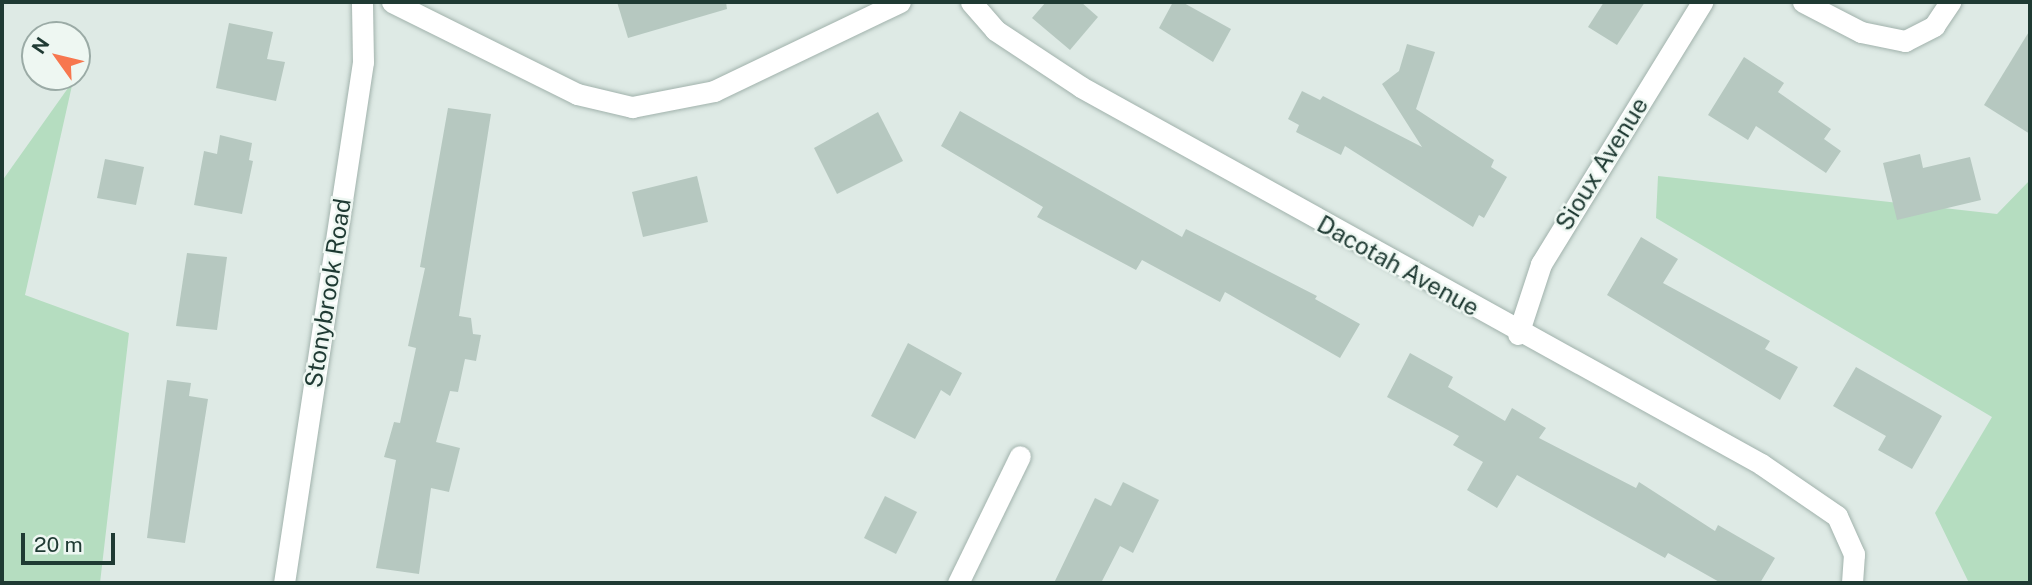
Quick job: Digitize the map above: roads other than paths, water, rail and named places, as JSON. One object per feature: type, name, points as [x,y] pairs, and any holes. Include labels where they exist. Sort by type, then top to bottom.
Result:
[{"type":"street","name":"Stonybrook Road","points":[[284,583],[363,62],[362,2]]},
{"type":"street","points":[[392,2],[578,94],[632,107],[714,91],[900,2]]},
{"type":"street","name":"Dacotah Avenue","points":[[971,2],[995,30],[1081,87],[1518,334],[1761,464],[1837,516],[1854,554],[1852,583]]},
{"type":"street","name":"Sioux Avenue","points":[[1518,334],[1541,264],[1702,2]]},
{"type":"street","points":[[1802,2],[1861,32],[1905,41],[1934,26],[1950,2]]},
{"type":"street","points":[[958,583],[1020,456]]}]
